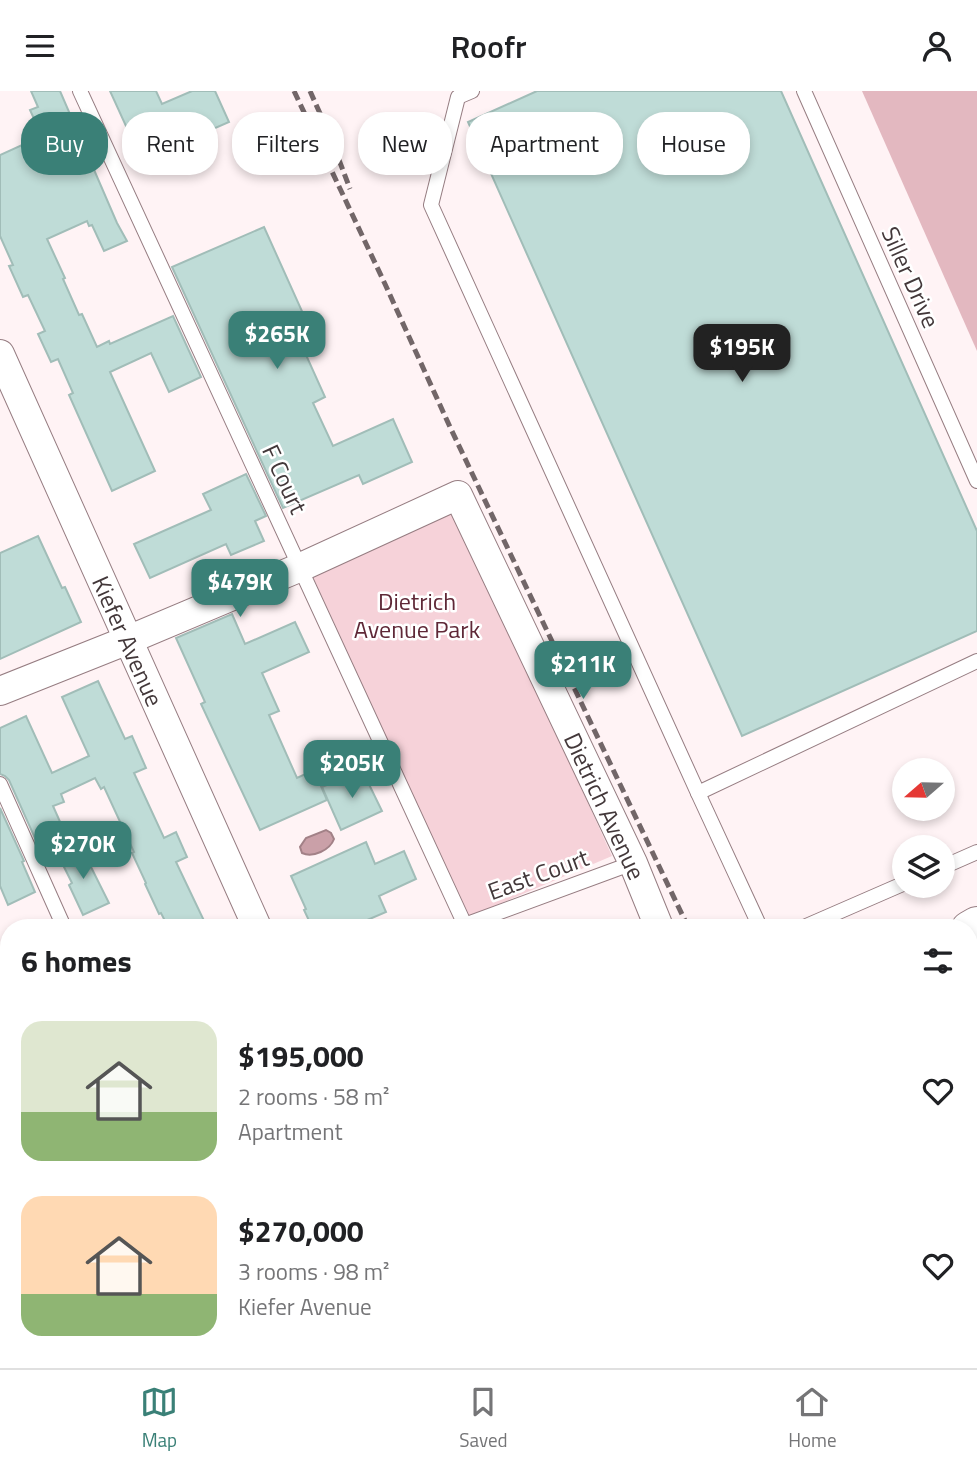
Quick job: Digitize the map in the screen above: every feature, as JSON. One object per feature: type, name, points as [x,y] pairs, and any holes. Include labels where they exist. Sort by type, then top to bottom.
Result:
[{"type":"street","name":"Kiefer Avenue","points":[[0,354],[253,919]]},
{"type":"street","name":"Dietrich Avenue","points":[[301,567],[458,495],[633,863],[656,919]]},
{"type":"street","points":[[0,691],[128,641],[301,567]]},
{"type":"lane","name":"F Court","points":[[80,91],[301,567],[459,919]]},
{"type":"lane","points":[[472,91],[457,94],[431,205],[756,919]]},
{"type":"lane","name":"Siller Drive","points":[[804,91],[977,481]]},
{"type":"lane","points":[[698,793],[977,661]]},
{"type":"lane","points":[[0,784],[60,919]]},
{"type":"lane","points":[[955,862],[977,852]]},
{"type":"lane","name":"East Court","points":[[481,919],[633,863]]},
{"type":"lane","points":[[822,919],[892,889]]},
{"type":"green space","name":"Dietrich Avenue Park","points":[[453,505],[612,856],[469,917],[310,571]]},
{"type":"shaded area","points":[[862,91],[977,91],[977,351]]},
{"type":"shaded area","points":[[326,830],[334,839],[329,847],[316,854],[302,853],[300,847],[306,838]]},
{"type":"building","points":[[31,91],[60,91],[69,112],[31,112],[30,110],[38,107]]},
{"type":"building","points":[[110,91],[156,91],[162,104],[192,91],[215,91],[229,122],[218,127],[218,112],[122,112],[122,117]]},
{"type":"building","points":[[537,91],[781,91],[977,531],[977,631],[742,736],[492,175],[623,175],[623,112],[490,112]]},
{"type":"building","points":[[21,146],[21,175],[96,175],[127,241],[104,251],[92,225],[89,226],[87,221],[47,239],[79,315],[82,314],[97,347],[109,341],[110,344],[173,316],[201,377],[169,392],[151,353],[110,372],[155,471],[112,491],[69,395],[73,393],[58,359],[51,362],[38,334],[45,331],[28,295],[23,297],[9,266],[13,265],[0,236],[0,155]]},
{"type":"building","points":[[264,227],[319,349],[306,355],[325,397],[313,403],[333,446],[393,419],[412,462],[363,484],[359,475],[283,508],[172,267]]},
{"type":"building","points":[[246,474],[266,516],[255,521],[264,541],[231,555],[226,544],[150,578],[134,544],[211,510],[203,494]]},
{"type":"building","points":[[38,536],[81,622],[0,659],[0,553]]},
{"type":"building","points":[[232,614],[245,644],[295,622],[309,652],[262,673],[279,711],[269,715],[297,778],[314,770],[327,800],[260,830],[201,704],[205,702],[176,638]]},
{"type":"building","points":[[98,681],[125,739],[132,736],[146,768],[134,773],[164,838],[176,832],[187,857],[176,862],[203,919],[164,919],[161,913],[159,914],[104,787],[101,789],[95,778],[61,794],[64,802],[53,806],[69,842],[42,854],[9,780],[0,774],[0,728],[26,716],[52,773],[89,756],[62,697]]},
{"type":"building","points":[[362,770],[382,811],[341,830],[322,787]]},
{"type":"building","points":[[0,808],[35,892],[8,905],[0,886]]},
{"type":"building","points":[[366,842],[375,864],[404,851],[416,879],[379,896],[386,912],[370,919],[308,919],[291,876]]},
{"type":"building","points":[[80,845],[109,903],[83,915],[69,885],[72,883],[58,855]]},
{"type":"railway","points":[[294,91],[450,427],[684,919]]},
{"type":"railway","points":[[310,91],[350,189]]}]
